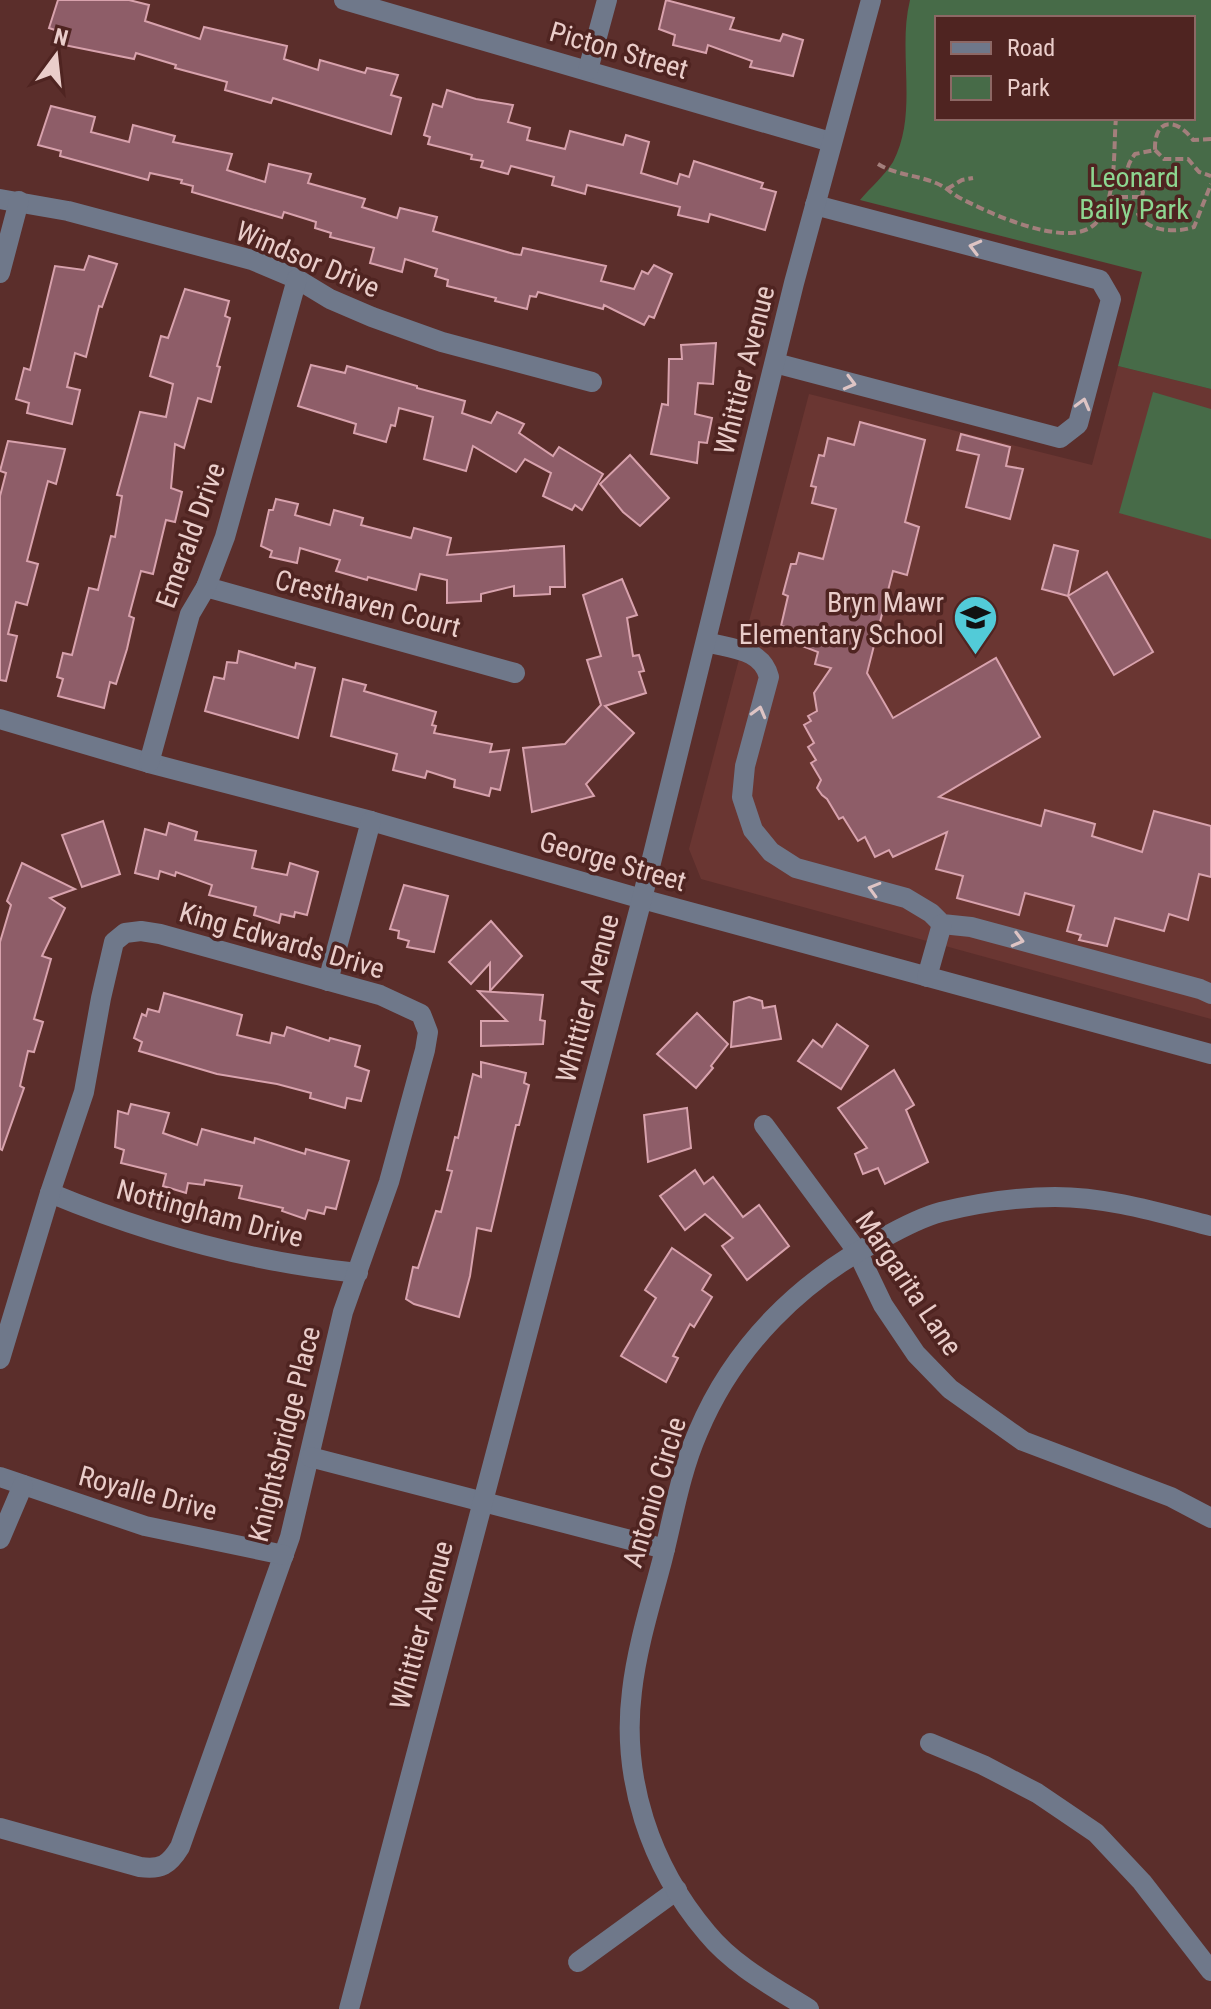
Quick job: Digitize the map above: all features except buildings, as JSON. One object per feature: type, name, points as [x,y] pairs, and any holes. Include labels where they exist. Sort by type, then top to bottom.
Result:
[{"type":"street","name":"Picton Street","points":[[347,0],[831,142]]},
{"type":"street","points":[[588,70],[607,0]]},
{"type":"street","name":"Whittier Avenue","points":[[349,2009],[642,899],[831,142],[871,0]]},
{"type":"street","points":[[0,273],[9,200]]},
{"type":"street","name":"Windsor Drive","points":[[9,200],[68,211],[252,260],[297,279],[330,299],[442,342],[592,382]]},
{"type":"street","points":[[775,363],[1060,438],[1078,424],[1111,299],[1100,280],[815,205]]},
{"type":"street","name":"Emerald Drive","points":[[149,763],[190,614],[206,587],[225,537],[297,279]]},
{"type":"street","name":"Cresthaven Court","points":[[206,587],[515,673]]},
{"type":"street","points":[[706,642],[757,656],[766,665],[769,677],[745,766],[742,797],[753,830],[771,852],[796,868],[906,898],[931,913],[942,924],[971,927],[1211,994]]},
{"type":"street","name":"George Street","points":[[0,719],[149,763],[371,821],[642,899],[1211,1054]]},
{"type":"street","points":[[328,981],[371,821]]},
{"type":"street","points":[[927,977],[942,924]]},
{"type":"street","name":"King Edwards Drive","points":[[50,1193],[84,1092],[114,942],[125,933],[141,931],[160,934],[380,995],[421,1014]]},
{"type":"street","name":"Knightsbridge Place","points":[[0,1828],[156,1869],[171,1862],[180,1847],[284,1555],[343,1312],[389,1182],[425,1050],[428,1032],[421,1014]]},
{"type":"street","name":"Margarita Lane","points":[[764,1125],[857,1251],[883,1305],[916,1354],[950,1389],[992,1422],[1023,1441],[1171,1497],[1211,1518]]},
{"type":"street","points":[[0,1359],[50,1193]]},
{"type":"street","name":"Nottingham Drive","points":[[50,1193],[108,1217],[206,1247],[308,1268],[358,1273]]},
{"type":"street","name":"Antonio Circle","points":[[809,2009],[754,1975],[708,1935],[677,1890],[649,1836],[638,1803],[629,1730],[632,1689],[683,1472],[715,1397],[743,1354],[782,1307],[822,1274],[857,1251],[939,1213],[997,1201],[1056,1197],[1122,1203],[1211,1226]]},
{"type":"street","points":[[310,1457],[665,1549]]},
{"type":"street","name":"Royalle Drive","points":[[0,1477],[145,1526],[284,1555]]},
{"type":"street","points":[[0,1539],[23,1485]]},
{"type":"street","points":[[930,1743],[983,1765],[1037,1793],[1096,1833],[1142,1882],[1211,1971]]},
{"type":"street","points":[[578,1962],[677,1890]]},
{"type":"path","points":[[878,164],[934,182],[987,211],[1053,232],[1083,231],[1095,224],[1108,197],[1114,164],[1116,120]]},
{"type":"path","points":[[1211,139],[1193,140],[1182,127],[1170,123],[1158,131],[1155,139],[1155,150],[1164,159],[1188,159],[1199,172],[1211,176]]},
{"type":"path","points":[[1155,150],[1135,154],[1127,168],[1129,178],[1141,188],[1138,214],[1142,222],[1160,229],[1194,227],[1211,184]]},
{"type":"path","points":[[947,189],[962,180],[973,178]]},
{"type":"path","points":[[1108,197],[1142,197]]},
{"type":"shaded area","name":"Bryn Mawr Elementary School","points":[[1118,366],[1211,389],[1211,1019],[701,879],[689,849],[809,394],[1092,465]]},
{"type":"green space","name":"Leonard Baily Park","points":[[910,0],[1211,0],[1211,389],[1118,366],[1142,272],[860,200],[890,167],[901,143],[905,123]]},
{"type":"green space","points":[[1153,392],[1211,409],[1211,539],[1119,513]]},
{"type":"place","name":"Bryn Mawr Elementary School","points":[[975,657]]}]
